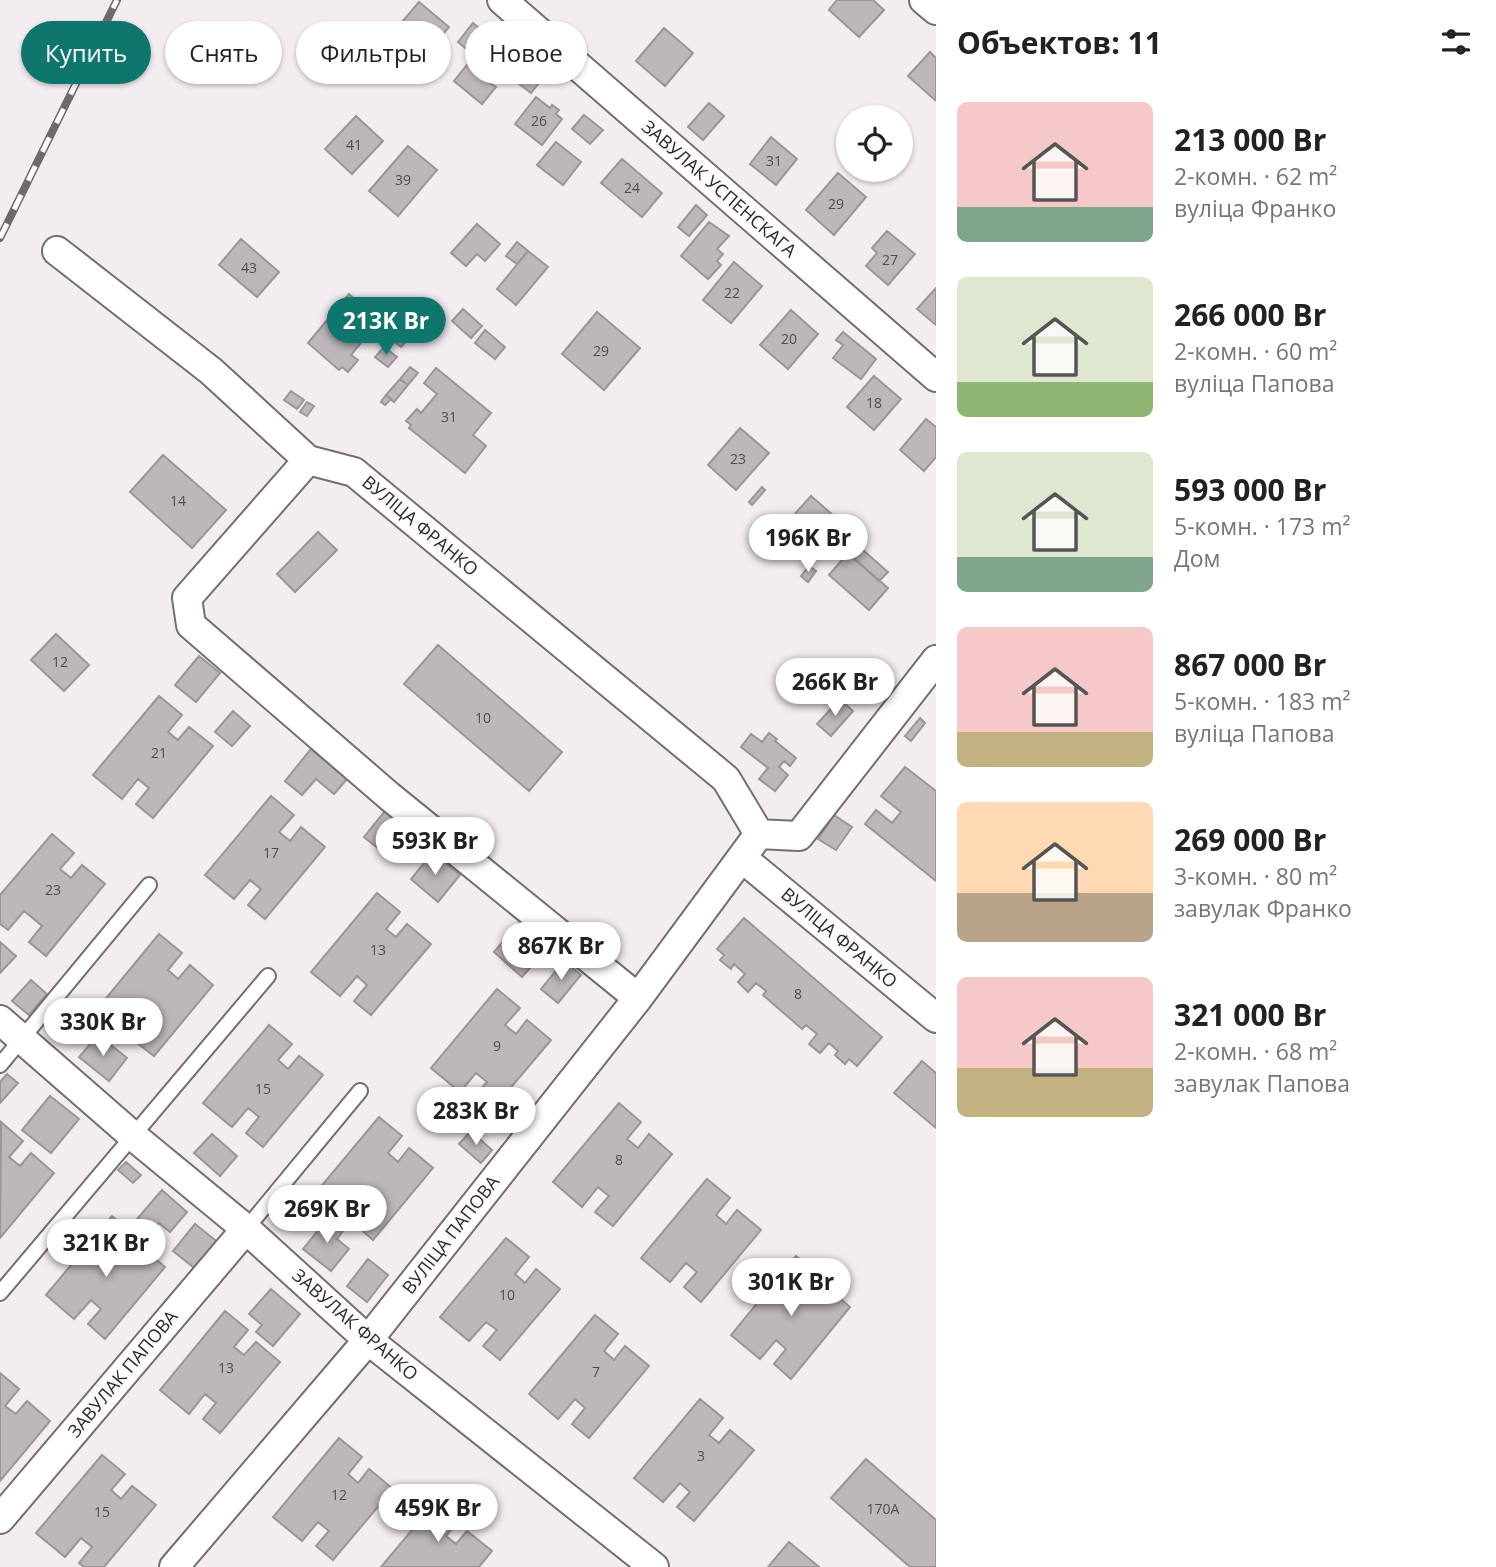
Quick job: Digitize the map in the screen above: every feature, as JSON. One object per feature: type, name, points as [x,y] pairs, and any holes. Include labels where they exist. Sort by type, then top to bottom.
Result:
[{"type":"street","name":"ЗАВУЛАК УСПЕНСКАГА","points":[[502,0],[936,377]]},
{"type":"street","points":[[924,0],[936,10]]},
{"type":"street","name":"ВУЛІЦА ФРАНКО","points":[[57,251],[211,371],[308,460],[354,471],[726,779],[759,834]]},
{"type":"street","points":[[308,460],[187,597],[191,625],[389,796],[638,998]]},
{"type":"street","points":[[759,834],[799,836],[936,660]]},
{"type":"street","name":"ВУЛІЦА ПАПОВА","points":[[174,1567],[369,1340],[638,998],[759,834]]},
{"type":"street","name":"ВУЛІЦА ФРАНКО","points":[[741,858],[936,1018]]},
{"type":"street","name":"ЗАВУЛАК ФРАНКО","points":[[0,1020],[133,1136],[246,1229],[369,1340],[654,1567]]},
{"type":"street","name":"ЗАВУЛАК ПАПОВА","points":[[0,1519],[246,1229]]},
{"type":"lane","points":[[0,1065],[149,885]]},
{"type":"lane","points":[[0,1293],[268,976]]},
{"type":"lane","points":[[246,1229],[360,1091]]},
{"type":"building","points":[[837,0],[873,0],[884,10],[859,37],[829,10]]},
{"type":"building","points":[[419,2],[442,21],[403,21]]},
{"type":"building","points":[[664,28],[693,53],[665,86],[636,61]]},
{"type":"building","points":[[465,33],[465,48],[458,42]]},
{"type":"building","points":[[930,52],[936,58],[936,101],[908,76]]},
{"type":"building","points":[[465,67],[465,84],[492,84],[496,87],[482,104],[454,81]]},
{"type":"building","points":[[519,84],[538,84],[531,93]]},
{"type":"building","points":[[536,97],[550,108],[552,105],[559,110],[556,114],[562,119],[542,145],[515,124]]},
{"type":"building","points":[[709,103],[724,116],[703,140],[688,127]]},
{"type":"building","points":[[584,115],[603,130],[590,144],[572,129]]},
{"type":"building","points":[[356,116],[383,141],[352,174],[325,149]]},
{"type":"building","points":[[771,137],[797,159],[776,185],[750,164]]},
{"type":"building","points":[[556,142],[581,162],[563,185],[537,165]]},
{"type":"building","points":[[408,146],[437,170],[398,216],[369,191]]},
{"type":"building","points":[[622,159],[662,193],[642,217],[601,183]]},
{"type":"building","points":[[836,175],[836,182],[848,182],[866,197],[834,235],[806,210]]},
{"type":"building","points":[[696,205],[707,215],[689,236],[678,227]]},
{"type":"building","points":[[709,222],[729,236],[717,249],[723,254],[717,261],[721,265],[708,279],[681,256]]},
{"type":"building","points":[[477,224],[500,244],[485,261],[477,254],[466,266],[451,253]]},
{"type":"building","points":[[887,231],[915,254],[888,285],[866,266],[877,253],[872,248]]},
{"type":"building","points":[[241,239],[279,272],[257,297],[219,265]]},
{"type":"building","points":[[517,242],[528,251],[517,264],[506,256]]},
{"type":"building","points":[[528,251],[548,267],[516,305],[497,289]]},
{"type":"building","points":[[734,262],[762,286],[731,323],[703,300]]},
{"type":"building","points":[[936,288],[936,325],[917,309]]},
{"type":"building","points":[[349,294],[384,327],[374,339],[368,334],[351,355],[358,360],[348,372],[342,367],[339,370],[308,343]]},
{"type":"building","points":[[463,309],[482,326],[471,338],[452,321]]},
{"type":"building","points":[[791,310],[818,334],[788,369],[760,345]]},
{"type":"building","points":[[597,312],[640,348],[604,390],[562,354]]},
{"type":"building","points":[[485,330],[505,347],[495,359],[475,343]]},
{"type":"building","points":[[404,331],[410,337],[401,347],[395,342]]},
{"type":"building","points":[[843,332],[876,359],[861,379],[833,358],[843,345],[836,340]]},
{"type":"building","points":[[384,347],[397,357],[388,367],[375,357]]},
{"type":"building","points":[[410,367],[418,373],[408,385],[400,379]]},
{"type":"building","points":[[436,368],[491,413],[473,435],[486,446],[465,473],[409,428],[411,425],[406,421],[417,409],[421,413],[437,394],[424,383]]},
{"type":"building","points":[[874,376],[901,399],[874,430],[847,407]]},
{"type":"building","points":[[400,379],[408,385],[394,402],[386,395]]},
{"type":"building","points":[[291,391],[304,400],[297,409],[284,400]]},
{"type":"building","points":[[386,395],[391,399],[385,405],[381,402]]},
{"type":"building","points":[[307,402],[314,406],[307,416],[300,412]]},
{"type":"building","points":[[926,419],[936,427],[936,457],[924,471],[900,450]]},
{"type":"building","points":[[740,428],[769,453],[736,490],[708,465]]},
{"type":"building","points":[[163,455],[226,510],[192,548],[130,492]]},
{"type":"building","points":[[762,487],[765,490],[752,505],[749,502]]},
{"type":"building","points":[[811,496],[842,523],[814,554],[783,527]]},
{"type":"building","points":[[318,532],[337,550],[295,592],[277,574]]},
{"type":"building","points":[[856,544],[888,572],[879,581],[848,553]]},
{"type":"building","points":[[839,547],[843,550],[836,558],[832,555]]},
{"type":"building","points":[[848,553],[888,588],[869,610],[829,575]]},
{"type":"building","points":[[809,566],[816,571],[808,582],[801,576]]},
{"type":"building","points":[[56,634],[89,665],[64,691],[31,660]]},
{"type":"building","points":[[438,645],[562,752],[529,791],[404,684]]},
{"type":"building","points":[[199,656],[220,673],[196,702],[175,685]]},
{"type":"building","points":[[159,696],[182,715],[168,732],[178,740],[189,727],[213,746],[153,818],[136,804],[149,788],[138,779],[122,799],[93,775]]},
{"type":"building","points":[[840,699],[853,711],[831,736],[817,724]]},
{"type":"building","points":[[233,711],[250,726],[232,746],[215,732]]},
{"type":"building","points":[[920,718],[925,723],[911,741],[905,736]]},
{"type":"building","points":[[769,733],[796,758],[790,766],[784,761],[779,767],[788,775],[775,791],[759,779],[768,768],[741,747],[751,734],[762,742]]},
{"type":"building","points":[[311,749],[347,779],[334,794],[316,779],[302,795],[285,781]]},
{"type":"building","points":[[905,767],[936,791],[936,881],[865,824],[876,810],[892,823],[901,812],[881,796]]},
{"type":"building","points":[[271,796],[294,815],[279,832],[290,841],[301,827],[325,847],[265,919],[248,905],[261,889],[250,880],[234,899],[205,875]]},
{"type":"building","points":[[385,811],[400,824],[379,849],[364,837]]},
{"type":"building","points":[[834,815],[852,827],[836,850],[818,839]]},
{"type":"building","points":[[52,834],[74,853],[60,869],[71,878],[82,865],[105,884],[46,956],[29,942],[42,926],[24,911],[8,930],[0,924],[0,895]]},
{"type":"building","points":[[433,852],[460,875],[438,902],[411,879]]},
{"type":"building","points":[[377,893],[400,912],[386,929],[396,937],[407,924],[431,944],[371,1015],[354,1001],[367,985],[357,976],[340,996],[311,972]]},
{"type":"building","points":[[744,918],[882,1037],[857,1066],[849,1059],[845,1064],[835,1055],[838,1051],[829,1043],[820,1053],[809,1044],[817,1034],[806,1025],[802,1029],[763,995],[766,991],[756,983],[748,992],[738,982],[745,974],[734,964],[731,969],[720,960],[724,955],[717,949]]},
{"type":"building","points":[[519,923],[547,948],[522,977],[494,952]]},
{"type":"building","points":[[159,934],[182,953],[168,970],[178,979],[190,965],[213,985],[154,1056],[136,1042],[151,1025],[133,1010],[115,1031],[94,1013]]},
{"type":"building","points":[[0,942],[16,956],[0,973]]},
{"type":"building","points":[[564,961],[581,975],[558,1003],[541,989]]},
{"type":"building","points":[[31,980],[47,994],[29,1015],[12,1001]]},
{"type":"building","points":[[497,989],[520,1008],[505,1025],[516,1034],[527,1020],[551,1040],[491,1111],[474,1097],[487,1082],[476,1073],[460,1092],[431,1068]]},
{"type":"building","points":[[269,1025],[292,1044],[278,1060],[288,1069],[299,1056],[323,1075],[263,1147],[246,1133],[259,1117],[248,1108],[232,1127],[203,1103]]},
{"type":"building","points":[[98,1035],[127,1058],[109,1081],[79,1057]]},
{"type":"building","points":[[922,1061],[936,1073],[936,1128],[894,1093]]},
{"type":"building","points":[[7,1074],[18,1083],[0,1103],[0,1082]]},
{"type":"building","points":[[50,1096],[79,1119],[51,1153],[22,1130]]},
{"type":"building","points":[[619,1103],[641,1122],[627,1139],[638,1148],[649,1134],[672,1154],[613,1226],[595,1212],[609,1196],[598,1187],[582,1207],[553,1182]]},
{"type":"building","points":[[379,1117],[402,1136],[388,1153],[398,1162],[409,1148],[433,1168],[373,1240],[356,1225],[369,1210],[358,1201],[342,1220],[313,1196]]},
{"type":"building","points":[[1,1122],[23,1141],[9,1157],[20,1166],[31,1153],[54,1173],[0,1238]]},
{"type":"building","points":[[471,1131],[492,1150],[481,1163],[459,1144]]},
{"type":"building","points":[[212,1134],[237,1156],[220,1176],[194,1153]]},
{"type":"building","points":[[126,1162],[141,1175],[133,1183],[118,1170]]},
{"type":"building","points":[[707,1179],[730,1198],[716,1215],[726,1224],[737,1210],[761,1230],[701,1302],[684,1287],[697,1272],[686,1263],[670,1282],[641,1258]]},
{"type":"building","points":[[162,1190],[187,1212],[170,1232],[159,1223],[146,1237],[132,1225]]},
{"type":"building","points":[[112,1216],[134,1235],[120,1252],[130,1261],[142,1247],[165,1267],[105,1339],[88,1324],[101,1309],[91,1300],[74,1319],[46,1295]]},
{"type":"building","points":[[328,1218],[343,1231],[337,1239],[349,1249],[331,1271],[303,1249]]},
{"type":"building","points":[[195,1224],[220,1244],[198,1271],[173,1251]]},
{"type":"building","points":[[506,1238],[529,1257],[515,1274],[525,1283],[536,1269],[560,1289],[500,1360],[483,1346],[497,1330],[486,1322],[469,1341],[440,1317]]},
{"type":"building","points":[[796,1256],[819,1275],[805,1292],[815,1301],[827,1287],[850,1307],[791,1379],[774,1364],[786,1349],[776,1340],[760,1359],[731,1335]]},
{"type":"building","points":[[368,1259],[388,1275],[367,1302],[347,1286]]},
{"type":"building","points":[[271,1289],[300,1314],[273,1346],[256,1332],[262,1325],[249,1314]]},
{"type":"building","points":[[225,1311],[248,1330],[234,1347],[244,1355],[256,1342],[280,1362],[220,1433],[203,1419],[216,1403],[205,1394],[189,1414],[160,1390]]},
{"type":"building","points":[[595,1315],[618,1334],[604,1351],[614,1360],[625,1346],[649,1366],[589,1438],[572,1424],[585,1408],[575,1399],[558,1419],[529,1394]]},
{"type":"building","points":[[0,1373],[19,1389],[5,1406],[16,1414],[27,1401],[50,1421],[0,1481]]},
{"type":"building","points":[[700,1399],[723,1418],[709,1435],[719,1443],[730,1430],[754,1450],[694,1521],[677,1507],[690,1492],[680,1483],[663,1502],[634,1478]]},
{"type":"building","points":[[339,1438],[362,1457],[348,1474],[358,1483],[369,1469],[393,1489],[333,1560],[316,1546],[329,1531],[318,1522],[302,1541],[273,1517]]},
{"type":"building","points":[[102,1455],[125,1474],[111,1490],[121,1499],[132,1486],[156,1505],[104,1567],[84,1567],[79,1563],[92,1547],[81,1538],[65,1557],[36,1533]]},
{"type":"building","points":[[866,1459],[936,1520],[936,1567],[910,1567],[831,1498]]},
{"type":"building","points":[[437,1500],[460,1519],[446,1536],[456,1544],[467,1531],[492,1551],[479,1567],[381,1567]]},
{"type":"building","points":[[789,1542],[819,1567],[768,1567]]},
{"type":"railway","points":[[0,238],[117,0]]}]
